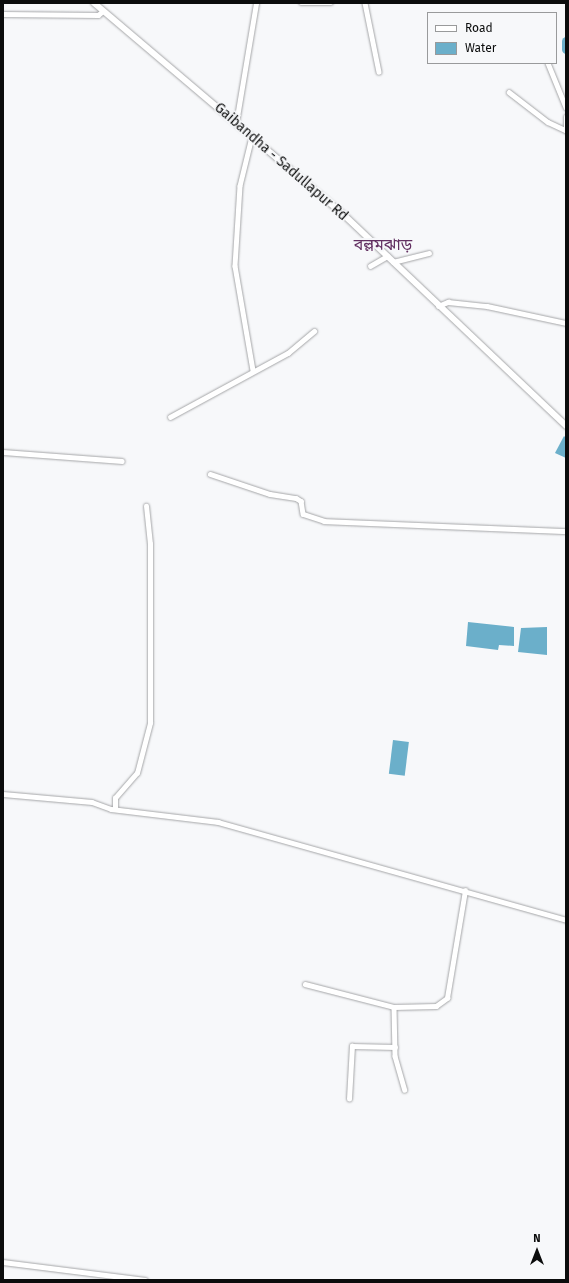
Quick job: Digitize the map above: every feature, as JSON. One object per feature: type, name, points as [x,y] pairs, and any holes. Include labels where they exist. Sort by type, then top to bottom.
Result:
[{"type":"main road","name":"Gaibandha - Sadullapur Rd","points":[[94,3],[236,123],[387,256],[438,306],[484,344],[566,426]]},
{"type":"street","points":[[236,123],[256,3]]},
{"type":"street","points":[[301,3],[332,3]]},
{"type":"street","points":[[365,3],[379,72]]},
{"type":"street","points":[[3,14],[98,15],[103,11]]},
{"type":"street","points":[[548,64],[566,107]]},
{"type":"street","points":[[509,92],[548,122],[566,131],[566,117]]},
{"type":"street","points":[[252,137],[240,186],[235,266],[253,370]]},
{"type":"street","points":[[393,262],[429,253]]},
{"type":"street","points":[[370,266],[387,256]]},
{"type":"street","points":[[438,306],[448,302],[487,306],[566,323]]},
{"type":"street","points":[[170,417],[253,370],[288,353],[314,331]]},
{"type":"street","points":[[3,452],[122,460]]},
{"type":"street","points":[[210,474],[270,494],[296,498],[302,501],[303,514],[324,521],[566,531]]},
{"type":"street","points":[[115,809],[115,798],[137,773],[150,723],[150,544],[146,506]]},
{"type":"street","points":[[3,794],[92,802],[115,809],[218,822],[465,890],[566,920]]},
{"type":"street","points":[[305,984],[394,1007],[436,1006],[445,1001],[465,890]]},
{"type":"street","points":[[394,1007],[395,1047],[405,1090]]},
{"type":"street","points":[[349,1099],[352,1046],[395,1047]]},
{"type":"street","points":[[3,1262],[145,1280]]},
{"type":"water","points":[[564,436],[566,438],[566,458],[555,453]]},
{"type":"water","points":[[468,622],[514,627],[514,646],[499,645],[498,650],[466,646]]},
{"type":"water","points":[[547,627],[547,655],[518,652],[521,628]]},
{"type":"water","points":[[393,740],[409,742],[405,776],[389,774]]},
{"type":"waterway","points":[[566,41],[566,49]]},
{"type":"district","name":"বল্লমঝাড়","points":[[383,245]]}]
